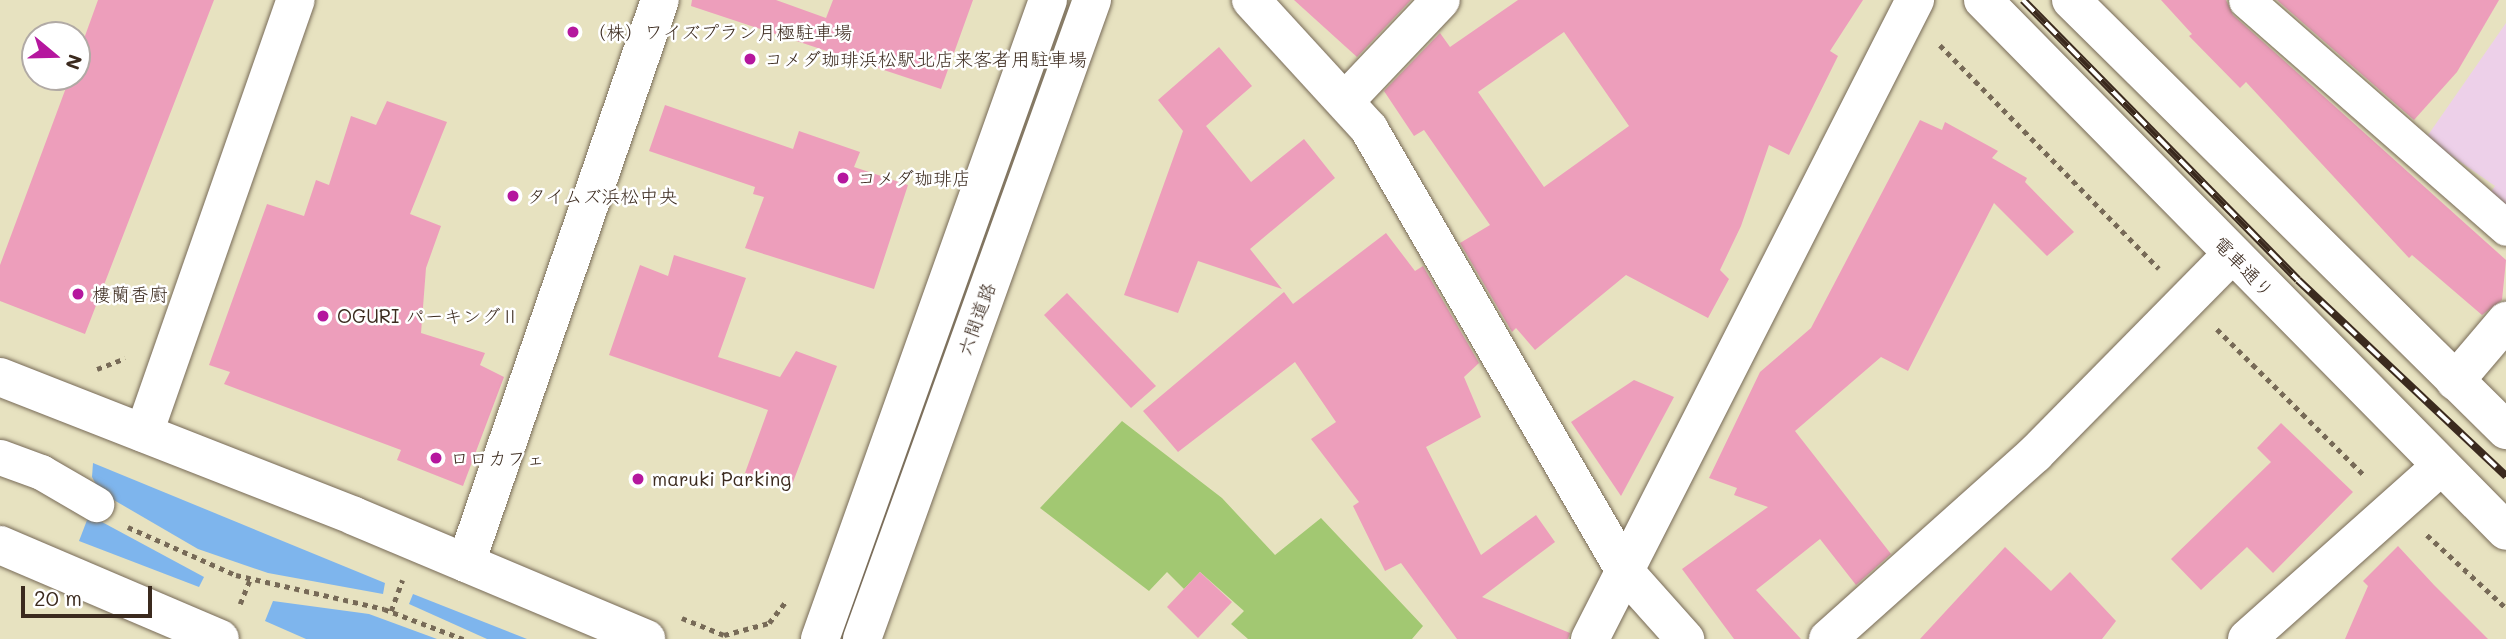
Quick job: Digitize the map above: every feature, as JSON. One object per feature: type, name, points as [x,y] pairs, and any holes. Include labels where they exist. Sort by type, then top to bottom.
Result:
[{"type":"street","points":[[144,433],[296,0]]},
{"type":"street","points":[[466,563],[660,0]]},
{"type":"street","name":"六間道路","points":[[820,639],[1048,0]]},
{"type":"street","name":"六間道路","points":[[862,639],[1092,0]]},
{"type":"street","points":[[1251,0],[1369,129],[1626,573],[1685,639]]},
{"type":"street","points":[[1345,101],[1441,0]]},
{"type":"street","points":[[1590,639],[1626,573],[1915,0]]},
{"type":"street","name":"電車通り","points":[[1983,0],[2440,467],[2506,531]]},
{"type":"street","points":[[2071,0],[2506,430]]},
{"type":"street","points":[[2246,0],[2506,228]]},
{"type":"street","points":[[1828,639],[2035,454],[2232,254]]},
{"type":"street","points":[[2455,381],[2506,321]]},
{"type":"street","points":[[0,377],[637,630]]},
{"type":"street","points":[[0,457],[41,471],[96,505]]},
{"type":"street","points":[[2247,639],[2440,467]]},
{"type":"street","points":[[0,545],[166,627],[229,624]]},
{"type":"path","points":[[1936,40],[2168,279]]},
{"type":"path","points":[[2207,319],[2365,476]]},
{"type":"path","points":[[88,372],[137,353]]},
{"type":"path","points":[[96,505],[127,527],[250,579],[391,611],[463,639]]},
{"type":"path","points":[[2425,533],[2506,608]]},
{"type":"path","points":[[391,611],[406,569]]},
{"type":"path","points":[[229,624],[250,579]]},
{"type":"path","points":[[637,630],[724,635],[769,623],[792,593]]},
{"type":"shaded area","points":[[2506,23],[2506,208],[2488,196],[2495,186],[2426,138]]},
{"type":"green space","points":[[1122,421],[1222,498],[1275,555],[1321,518],[1423,626],[1412,639],[1248,639],[1231,624],[1244,611],[1200,572],[1184,589],[1167,572],[1149,591],[1040,508]]},
{"type":"water","points":[[93,463],[385,583],[383,594],[268,573],[198,549],[100,492],[92,477]]},
{"type":"water","points":[[89,515],[204,577],[199,587],[79,541]]},
{"type":"water","points":[[413,594],[527,639],[487,639],[409,604]]},
{"type":"water","points":[[273,601],[369,614],[437,639],[306,639],[265,621]]},
{"type":"building","points":[[98,0],[214,0],[85,334],[0,301],[0,265],[65,91],[91,91],[90,21]]},
{"type":"building","points":[[692,0],[776,0],[826,18],[833,0],[973,0],[941,89],[691,6]]},
{"type":"building","points":[[1294,0],[1411,0],[1357,57]]},
{"type":"building","points":[[1518,0],[1863,0],[1830,51],[1838,56],[1789,155],[1769,145],[1741,226],[1720,270],[1729,279],[1708,318],[1626,275],[1535,350],[1516,328],[1512,332],[1460,243],[1490,225],[1424,130],[1414,136],[1384,91],[1440,33],[1450,47]],"holes":[[[1564,32],[1629,126],[1544,187],[1478,92]]]},
{"type":"building","points":[[2161,0],[2226,0],[2233,15],[2506,260],[2502,300],[2482,315],[2412,255],[2409,258],[2246,82],[2240,88],[2189,36],[2192,34]]},
{"type":"building","points":[[2277,0],[2499,0],[2457,72],[2414,120]]},
{"type":"building","points":[[1219,47],[1252,86],[1206,126],[1251,182],[1304,139],[1335,178],[1250,249],[1282,289],[1198,261],[1178,313],[1124,295],[1183,131],[1158,100]]},
{"type":"building","name":"OGURI パーキングⅡ","points":[[387,101],[447,122],[410,214],[441,226],[426,268],[421,333],[485,353],[480,365],[504,377],[463,486],[397,460],[401,450],[224,384],[230,372],[209,365],[267,204],[304,216],[316,180],[329,185],[351,116],[376,125]]},
{"type":"building","points":[[665,105],[793,149],[799,131],[860,152],[854,167],[908,185],[874,289],[745,248],[764,197],[753,194],[755,187],[649,151]]},
{"type":"building","points":[[1920,120],[1942,130],[1945,122],[1998,151],[1992,158],[2027,178],[2025,182],[2074,232],[2047,256],[1994,203],[1908,371],[1881,357],[1795,431],[1891,554],[1856,585],[1820,539],[1756,590],[1801,639],[1734,639],[1682,569],[1768,507],[1734,495],[1737,488],[1709,478],[1760,372],[1811,328]]},
{"type":"building","points":[[1386,233],[1415,271],[1423,266],[1479,363],[1464,377],[1481,417],[1426,447],[1481,555],[1536,515],[1555,542],[1482,597],[1570,633],[1568,639],[1457,639],[1401,563],[1385,571],[1353,506],[1359,502],[1311,439],[1336,422],[1295,362],[1178,452],[1143,411],[1284,292],[1293,304]]},
{"type":"building","points":[[674,255],[746,278],[718,357],[780,377],[796,351],[837,366],[790,490],[745,473],[768,410],[609,355],[640,265],[668,276]]},
{"type":"building","points":[[1067,293],[1156,386],[1131,408],[1044,315]]},
{"type":"building","points":[[1634,380],[1674,397],[1621,496],[1571,422]]},
{"type":"building","points":[[2281,423],[2353,492],[2273,573],[2247,547],[2201,590],[2171,559],[2271,462],[2257,448]]},
{"type":"building","points":[[2398,546],[2488,639],[2345,639],[2368,586],[2363,581]]},
{"type":"building","points":[[2005,547],[2051,591],[2070,572],[2116,621],[2102,639],[1920,639]]},
{"type":"building","points":[[1200,572],[1232,602],[1198,638],[1167,607]]},
{"type":"railway","points":[[2023,0],[2298,280],[2506,476]]},
{"type":"place","name":"（株）ワイズプラン月極駐車場","points":[[573,32]]},
{"type":"place","name":"コメダ珈琲浜松駅北店来客者用駐車場","points":[[750,59]]},
{"type":"place","name":"コメダ珈琲店","points":[[843,178]]},
{"type":"place","name":"タイムズ浜松中央","points":[[513,196]]},
{"type":"place","name":"樓蘭香廚","points":[[78,294]]},
{"type":"place","name":"OGURI パーキングⅡ","points":[[323,316]]},
{"type":"place","name":"ロロカフェ","points":[[436,458]]},
{"type":"place","name":"maruki Parking","points":[[638,479]]}]
